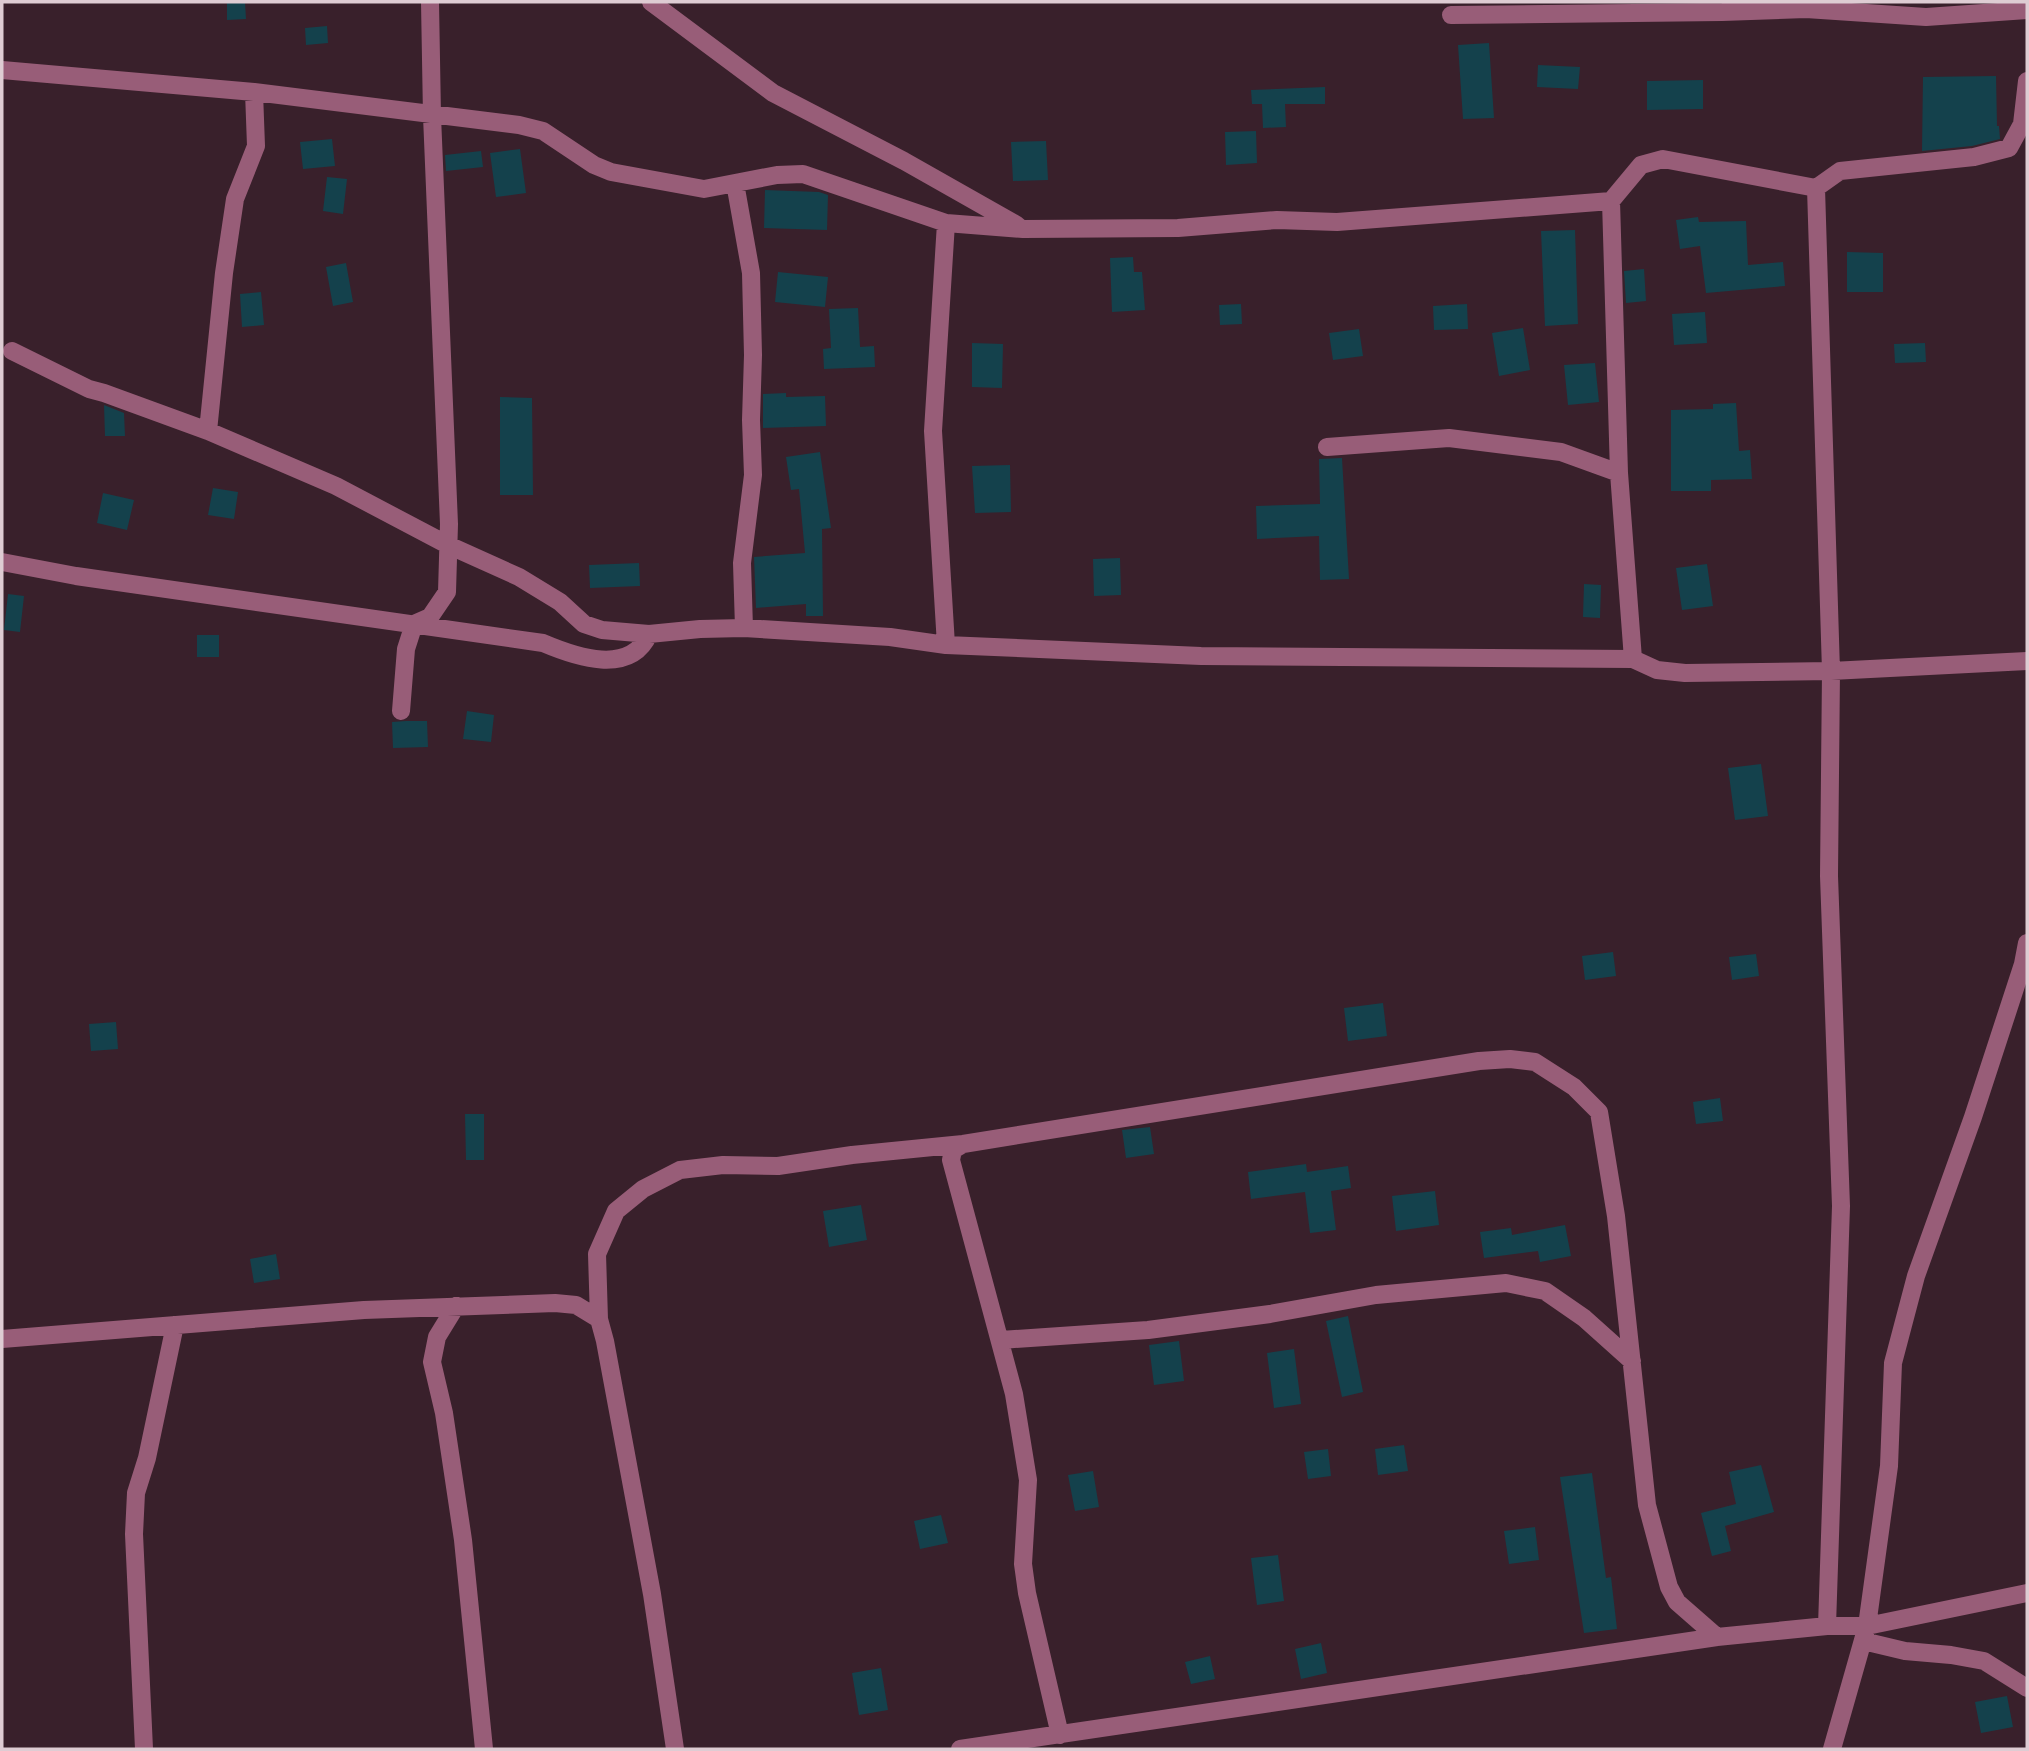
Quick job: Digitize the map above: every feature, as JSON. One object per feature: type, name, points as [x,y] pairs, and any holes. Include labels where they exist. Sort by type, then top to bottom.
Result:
[{"type":"street","points":[[414,624],[430,618],[447,592],[448,545],[430,2]]},
{"type":"street","points":[[651,2],[773,93],[904,161],[1023,229]]},
{"type":"street","points":[[1979,2],[2000,13]]},
{"type":"street","points":[[1451,15],[1806,9],[1926,17],[2027,10]]},
{"type":"street","points":[[2,70],[254,92],[519,125],[542,131],[594,165],[611,172],[704,189],[777,175],[803,174],[946,223],[1023,229],[1178,228],[1277,220],[1337,222],[1611,201]]},
{"type":"street","points":[[1633,659],[1619,473],[1611,201],[1641,165],[1663,159],[1816,188],[1840,171],[1974,156],[2009,148],[2022,124],[2027,81]]},
{"type":"street","points":[[208,431],[224,273],[235,199],[256,146],[254,92]]},
{"type":"street","points":[[735,183],[751,273],[753,355],[753,475],[742,563],[744,628]]},
{"type":"street","points":[[1816,188],[1830,671],[1829,876],[1840,1206],[1827,1626]]},
{"type":"street","points":[[946,223],[933,432],[946,645]]},
{"type":"street","points":[[12,351],[89,389],[208,431],[335,486],[448,545],[519,577],[560,601],[584,624],[602,630],[649,634],[744,628],[890,637],[946,645],[1201,656],[1633,659],[1657,670],[1685,673],[1830,671],[2027,661]]},
{"type":"street","points":[[1327,447],[1449,438],[1561,452],[1619,473]]},
{"type":"street","points":[[2,562],[76,576],[543,643],[572,656],[620,660],[636,654],[649,634]]},
{"type":"street","points":[[401,711],[406,649],[414,624]]},
{"type":"street","points":[[1832,1749],[1865,1633],[1889,1466],[1893,1363],[1916,1276],[1973,1117],[2023,964],[2027,943]]},
{"type":"street","points":[[675,1749],[652,1594],[599,1319],[597,1254],[616,1211],[643,1189],[680,1170],[723,1165],[778,1166],[852,1155],[963,1144],[1479,1061],[1510,1059],[1535,1062],[1574,1087],[1599,1112],[1616,1216],[1647,1505],[1669,1587],[1677,1602],[1717,1637]]},
{"type":"street","points":[[963,1144],[953,1150],[951,1160],[1014,1394],[1028,1480],[1023,1564],[1027,1593],[1060,1735]]},
{"type":"street","points":[[1000,1340],[1148,1330],[1270,1314],[1376,1295],[1506,1283],[1545,1291],[1584,1318],[1632,1361]]},
{"type":"street","points":[[2,1339],[364,1310],[456,1306],[555,1303],[576,1305],[599,1319]]},
{"type":"street","points":[[456,1306],[437,1337],[432,1362],[444,1413],[463,1540],[484,1749]]},
{"type":"street","points":[[144,1749],[134,1534],[136,1493],[147,1458],[175,1325]]},
{"type":"street","points":[[1865,1633],[2027,1593]]},
{"type":"street","points":[[960,1749],[1717,1637],[1827,1626],[1865,1633],[1905,1651],[1984,1661],[2027,1688]]},
{"type":"building","points":[[227,2],[245,2],[246,19],[227,20]]},
{"type":"building","points":[[327,26],[328,43],[306,45],[305,28]]},
{"type":"building","points":[[1489,43],[1494,118],[1463,119],[1458,45]]},
{"type":"building","points":[[1538,65],[1580,67],[1578,89],[1537,87]]},
{"type":"building","points":[[1996,76],[1997,126],[2000,139],[1972,146],[1922,151],[1923,77]]},
{"type":"building","points":[[1703,80],[1703,109],[1647,110],[1647,81]]},
{"type":"building","points":[[1325,87],[1325,104],[1285,104],[1286,127],[1263,128],[1262,104],[1252,104],[1251,90]]},
{"type":"building","points":[[1256,131],[1257,163],[1226,165],[1225,132]]},
{"type":"building","points":[[332,139],[335,166],[303,169],[300,142]]},
{"type":"building","points":[[1046,141],[1048,180],[1013,181],[1011,142]]},
{"type":"building","points":[[520,149],[526,193],[496,197],[490,153]]},
{"type":"building","points":[[481,151],[483,167],[446,171],[445,155]]},
{"type":"building","points":[[327,177],[347,179],[343,214],[323,211]]},
{"type":"building","points":[[765,190],[819,192],[828,195],[827,230],[764,228]]},
{"type":"building","points":[[1698,217],[1699,222],[1746,221],[1748,265],[1783,262],[1785,286],[1706,293],[1700,246],[1680,249],[1676,220]]},
{"type":"building","points":[[1575,230],[1578,324],[1545,326],[1541,231]]},
{"type":"building","points":[[1847,252],[1883,253],[1883,292],[1847,292]]},
{"type":"building","points":[[1133,257],[1134,272],[1142,272],[1145,310],[1112,312],[1110,258]]},
{"type":"building","points":[[346,263],[353,302],[333,306],[326,267]]},
{"type":"building","points":[[1644,269],[1646,301],[1626,303],[1624,271]]},
{"type":"building","points":[[778,272],[828,277],[825,307],[775,302]]},
{"type":"building","points":[[261,292],[264,325],[242,327],[240,294]]},
{"type":"building","points":[[1241,304],[1242,324],[1220,325],[1219,305]]},
{"type":"building","points":[[1467,304],[1468,329],[1434,330],[1433,306]]},
{"type":"building","points":[[858,308],[860,347],[874,346],[875,367],[824,369],[823,349],[831,348],[829,309]]},
{"type":"building","points":[[1705,312],[1707,343],[1674,345],[1672,314]]},
{"type":"building","points":[[1523,328],[1530,370],[1499,376],[1492,333]]},
{"type":"building","points":[[1359,329],[1363,356],[1333,360],[1329,333]]},
{"type":"building","points":[[972,343],[1003,344],[1002,388],[972,387]]},
{"type":"building","points":[[1925,343],[1926,362],[1895,363],[1894,344]]},
{"type":"building","points":[[1595,363],[1599,402],[1568,405],[1564,365]]},
{"type":"building","points":[[786,393],[786,397],[825,396],[826,426],[763,428],[763,394]]},
{"type":"building","points":[[500,397],[532,398],[533,495],[500,495]]},
{"type":"building","points":[[1736,403],[1739,451],[1750,450],[1752,479],[1711,480],[1711,491],[1671,491],[1671,410],[1713,409],[1713,404]]},
{"type":"building","points":[[104,405],[124,413],[125,436],[105,436]]},
{"type":"building","points":[[820,452],[831,528],[822,529],[823,616],[806,616],[806,604],[756,608],[754,557],[805,553],[799,489],[791,490],[786,457]]},
{"type":"building","points":[[1342,458],[1349,579],[1320,580],[1319,536],[1257,539],[1256,506],[1320,504],[1319,459]]},
{"type":"building","points":[[1010,465],[1011,512],[975,513],[972,466]]},
{"type":"building","points":[[213,488],[238,492],[234,519],[208,515]]},
{"type":"building","points":[[103,493],[134,500],[127,530],[97,523]]},
{"type":"building","points":[[1120,558],[1121,595],[1094,596],[1093,559]]},
{"type":"building","points":[[639,563],[640,586],[590,588],[589,565]]},
{"type":"building","points":[[1707,564],[1713,606],[1682,610],[1676,568]]},
{"type":"building","points":[[1584,584],[1601,585],[1600,618],[1583,617]]},
{"type":"building","points":[[8,594],[24,596],[20,632],[4,630]]},
{"type":"building","points":[[197,635],[219,635],[219,657],[197,657]]},
{"type":"building","points":[[467,711],[494,715],[491,742],[463,739]]},
{"type":"building","points":[[427,721],[428,747],[393,748],[392,722]]},
{"type":"building","points":[[1761,764],[1768,816],[1735,820],[1728,768]]},
{"type":"building","points":[[1613,952],[1616,976],[1585,980],[1582,956]]},
{"type":"building","points":[[1756,954],[1759,976],[1732,980],[1729,957]]},
{"type":"building","points":[[1383,1003],[1387,1036],[1348,1041],[1344,1008]]},
{"type":"building","points":[[116,1022],[118,1049],[91,1051],[89,1024]]},
{"type":"building","points":[[1720,1098],[1723,1121],[1696,1124],[1693,1102]]},
{"type":"building","points":[[465,1114],[484,1114],[484,1160],[466,1160]]},
{"type":"building","points":[[1150,1127],[1154,1154],[1126,1158],[1122,1130]]},
{"type":"building","points":[[1306,1164],[1307,1172],[1348,1166],[1351,1188],[1331,1191],[1336,1230],[1310,1233],[1305,1192],[1251,1199],[1248,1172]]},
{"type":"building","points":[[1435,1191],[1439,1225],[1396,1231],[1392,1196]]},
{"type":"building","points":[[861,1205],[867,1240],[829,1247],[823,1211]]},
{"type":"building","points":[[1565,1225],[1571,1256],[1540,1262],[1538,1251],[1484,1258],[1480,1232],[1511,1228],[1512,1235]]},
{"type":"building","points":[[276,1254],[280,1279],[254,1283],[250,1259]]},
{"type":"building","points":[[1348,1316],[1363,1392],[1342,1397],[1326,1321]]},
{"type":"building","points":[[1179,1341],[1184,1381],[1154,1385],[1149,1345]]},
{"type":"building","points":[[1294,1349],[1301,1404],[1274,1408],[1267,1353]]},
{"type":"building","points":[[1404,1445],[1408,1471],[1378,1475],[1375,1449]]},
{"type":"building","points":[[1328,1449],[1331,1476],[1308,1479],[1304,1452]]},
{"type":"building","points":[[1761,1465],[1774,1512],[1725,1526],[1731,1551],[1712,1556],[1701,1513],[1736,1504],[1729,1472]]},
{"type":"building","points":[[1093,1471],[1099,1507],[1075,1511],[1068,1475]]},
{"type":"building","points":[[1592,1473],[1606,1578],[1611,1577],[1617,1629],[1584,1633],[1560,1477]]},
{"type":"building","points":[[941,1515],[948,1543],[920,1549],[914,1521]]},
{"type":"building","points":[[1535,1527],[1539,1560],[1509,1564],[1504,1531]]},
{"type":"building","points":[[1278,1555],[1284,1601],[1257,1605],[1251,1558]]},
{"type":"building","points":[[1321,1643],[1327,1673],[1301,1679],[1295,1649]]},
{"type":"building","points":[[1210,1656],[1215,1679],[1191,1684],[1185,1662]]},
{"type":"building","points":[[881,1668],[888,1710],[859,1715],[852,1673]]},
{"type":"building","points":[[2007,1696],[2013,1727],[1981,1733],[1975,1702]]}]
